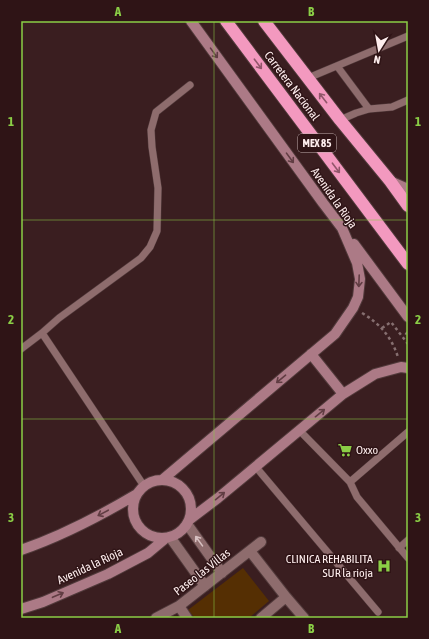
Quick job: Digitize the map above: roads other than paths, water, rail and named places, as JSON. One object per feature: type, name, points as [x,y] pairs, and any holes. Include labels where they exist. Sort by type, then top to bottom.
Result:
[{"type":"highway","name":"Carretera Nacional","points":[[226,21],[408,264]]},
{"type":"highway","name":"Carretera Nacional","points":[[264,21],[408,206]]},
{"type":"street","name":"Avenida la Rioja","points":[[162,480],[335,334],[358,298],[360,279],[358,263],[342,228],[191,21]]},
{"type":"street","points":[[390,181],[408,188]]},
{"type":"street","points":[[342,228],[408,317]]},
{"type":"street","points":[[311,354],[343,394]]},
{"type":"street","points":[[188,522],[343,394],[375,374],[404,368]]},
{"type":"street","points":[[21,550],[83,524],[118,505],[140,490],[152,482],[162,480],[172,481],[180,486],[186,493],[190,502],[191,511],[188,522],[183,530],[168,538],[156,538],[140,529],[135,521],[133,502],[140,490]]},
{"type":"street","points":[[188,522],[222,573]]},
{"type":"street","name":"Avenida la Rioja","points":[[21,609],[43,602],[108,574],[148,553],[168,538]]},
{"type":"street","points":[[168,538],[205,586]]},
{"type":"street","name":"Paseo las Villas","points":[[156,618],[179,606],[261,542]]},
{"type":"street","points":[[250,551],[304,618]]},
{"type":"street","points":[[261,618],[286,597]]},
{"type":"street","points":[[179,606],[188,618]]},
{"type":"lane","points":[[308,78],[408,36]]},
{"type":"lane","points":[[337,66],[369,108]]},
{"type":"lane","points":[[21,349],[59,318],[141,258],[150,247],[156,231],[158,188],[151,130],[156,112],[190,85]]},
{"type":"lane","points":[[340,120],[369,108],[392,107],[408,100]]},
{"type":"lane","points":[[42,333],[140,490]]},
{"type":"lane","points":[[299,430],[350,482],[357,497],[408,558]]},
{"type":"lane","points":[[350,482],[408,432]]},
{"type":"lane","points":[[255,466],[378,612]]},
{"type":"lane","points":[[399,548],[408,540]]},
{"type":"place","name":"Oxxo","points":[[345,450]]},
{"type":"place","name":"CLINICA REHABILITA SUR la rioja","points":[[384,566]]}]
